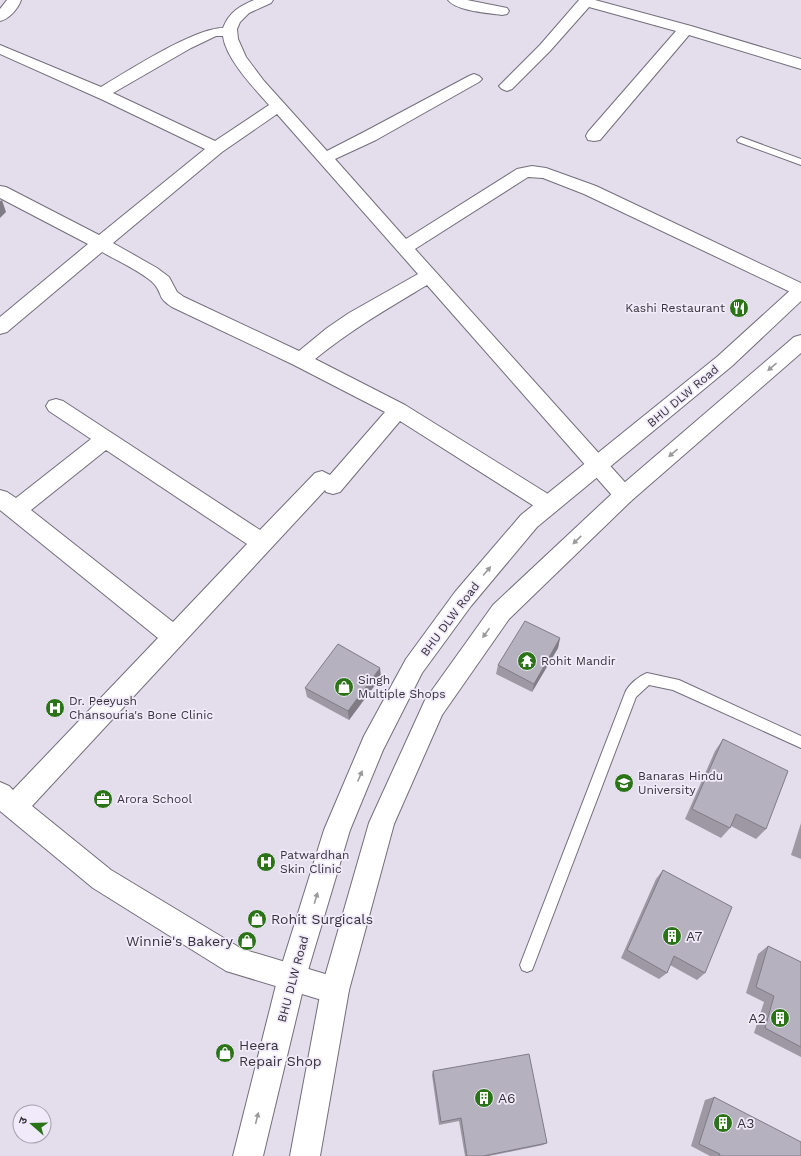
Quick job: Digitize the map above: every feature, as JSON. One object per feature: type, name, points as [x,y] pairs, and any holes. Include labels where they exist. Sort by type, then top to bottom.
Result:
[{"type":"street","points":[[0,17],[15,0]]},
{"type":"street","points":[[266,0],[236,7],[228,32],[233,47],[259,84],[624,496]]},
{"type":"street","points":[[455,0],[466,5],[502,11]]},
{"type":"street","points":[[507,86],[545,48],[586,1],[686,29],[801,64]]},
{"type":"street","points":[[594,136],[686,29]]},
{"type":"street","points":[[103,92],[186,45],[214,32],[228,32]]},
{"type":"street","points":[[0,49],[103,92],[216,148]]},
{"type":"street","points":[[325,158],[370,136],[474,79]]},
{"type":"street","points":[[0,327],[216,148],[279,106]]},
{"type":"street","points":[[404,248],[523,173],[532,171],[546,173],[590,190],[801,291]]},
{"type":"street","points":[[0,191],[100,243],[158,277],[163,281],[169,296],[178,302],[301,360],[398,410],[549,505]]},
{"type":"street","points":[[301,360],[334,333],[356,318],[429,276]]},
{"type":"street","name":"BHU DLW Road","points":[[248,1156],[292,977],[337,830],[373,744],[414,666],[468,593],[529,521],[725,361],[801,291]]},
{"type":"street","points":[[305,1156],[335,990],[382,823],[432,708],[501,612],[624,496],[801,342]]},
{"type":"street","points":[[56,406],[262,543]]},
{"type":"street","points":[[335,990],[236,961],[109,883],[7,800],[174,637],[262,543],[328,482],[398,410]]},
{"type":"street","points":[[105,439],[8,504],[174,637]]},
{"type":"lane","points":[[741,140],[801,162]]},
{"type":"lane","points":[[527,965],[631,692],[648,678],[674,684],[801,742]]},
{"type":"building","name":"Rohit Mandir","points":[[525,621],[560,638],[534,684],[498,665]]},
{"type":"building","name":"Singh Multiple Shops","points":[[338,644],[380,668],[348,711],[305,688]]},
{"type":"building","points":[[723,739],[788,771],[766,829],[736,814],[730,828],[692,809]]},
{"type":"building","name":"A7","points":[[663,870],[732,907],[705,973],[674,956],[667,973],[627,950]]},
{"type":"building","name":"A2","points":[[768,946],[801,962],[801,1047],[765,1028],[774,996],[756,987]]},
{"type":"building","name":"A6","points":[[529,1054],[547,1143],[483,1156],[467,1156],[461,1118],[441,1122],[433,1071]]},
{"type":"building","name":"A3","points":[[714,1097],[801,1142],[801,1156],[719,1156],[720,1154],[699,1144]]},
{"type":"place","name":"Kashi Restaurant","points":[[739,308]]},
{"type":"place","name":"Rohit Mandir","points":[[527,661]]},
{"type":"place","name":"Singh Multiple Shops","points":[[344,687]]},
{"type":"place","name":"Dr. Peeyush Chansouria's Bone Clinic","points":[[55,708]]},
{"type":"place","name":"Banaras Hindu University","points":[[624,783]]},
{"type":"place","name":"Arora School","points":[[103,799]]},
{"type":"place","name":"Patwardhan Skin Clinic","points":[[266,862]]},
{"type":"place","name":"Rohit Surgicals","points":[[257,919]]},
{"type":"place","name":"A7","points":[[672,936]]},
{"type":"place","name":"Winnie's Bakery","points":[[247,941]]},
{"type":"place","name":"A2","points":[[780,1018]]},
{"type":"place","name":"Heera Repair Shop","points":[[225,1053]]},
{"type":"place","name":"A6","points":[[484,1098]]},
{"type":"place","name":"A3","points":[[723,1123]]}]
